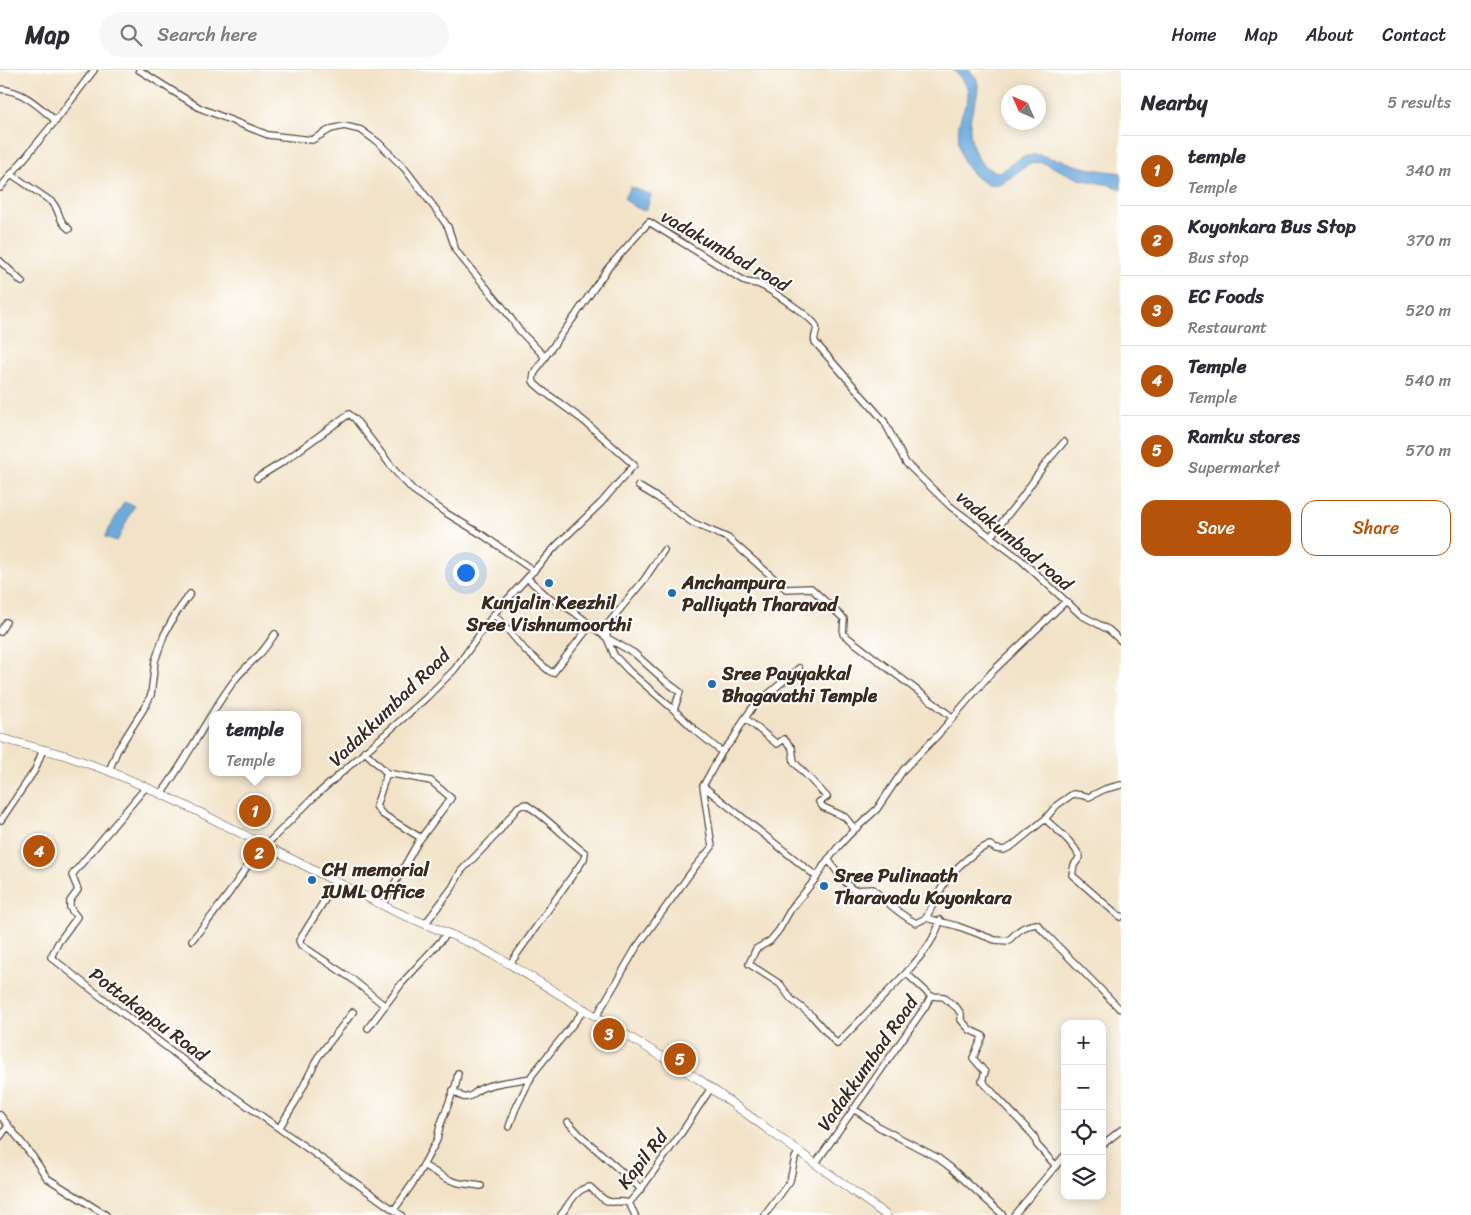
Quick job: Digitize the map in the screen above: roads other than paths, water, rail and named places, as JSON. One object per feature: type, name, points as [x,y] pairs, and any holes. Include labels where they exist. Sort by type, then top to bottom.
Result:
[{"type":"main road","points":[[0,738],[64,755],[146,787],[394,911],[481,948],[697,1078],[886,1215]]},
{"type":"street","points":[[0,188],[56,121],[94,70]]},
{"type":"street","points":[[143,71],[200,108],[268,135],[312,140],[331,129],[344,126],[361,130],[379,143],[405,169],[438,211],[448,228],[456,251],[505,310],[519,330],[545,357]]},
{"type":"street","points":[[0,89],[10,90],[24,96],[56,121]]},
{"type":"street","points":[[11,174],[52,202],[56,207],[59,219],[69,229]]},
{"type":"street","name":"vadakumbad road","points":[[527,578],[557,545],[601,503],[634,465],[584,421],[533,381],[534,374],[545,357],[608,268],[649,222],[746,282],[758,284],[799,310],[816,326],[815,342],[884,420],[906,463],[950,506],[1028,566],[1081,615],[1109,630],[1121,641]]},
{"type":"street","points":[[0,261],[22,282]]},
{"type":"street","points":[[257,478],[283,462],[349,414],[355,419],[395,472],[413,490],[534,571]]},
{"type":"street","points":[[991,536],[1045,464],[1064,442]]},
{"type":"street","points":[[638,486],[693,524],[728,538],[786,589],[811,588],[844,619],[843,634],[952,717]]},
{"type":"street","points":[[664,550],[644,580],[607,625],[607,638],[614,655],[629,670],[722,752]]},
{"type":"street","points":[[527,578],[547,596],[574,612],[607,638],[634,653],[680,692],[674,710]]},
{"type":"street","name":"Vadakkumbad Road","points":[[192,940],[263,845],[426,698],[455,669],[494,614],[527,578]]},
{"type":"street","points":[[109,771],[117,751],[151,695],[155,661],[164,635],[190,594]]},
{"type":"street","points":[[703,786],[817,877],[828,859],[849,835],[877,809],[904,769],[937,736],[991,673],[1066,602]]},
{"type":"street","points":[[494,614],[526,651],[553,673],[590,626]]},
{"type":"street","points":[[0,632],[6,622]]},
{"type":"street","points":[[214,711],[237,678],[264,650],[276,634]]},
{"type":"street","points":[[596,1017],[636,948],[695,867],[712,847],[703,786],[722,752],[733,739],[753,707],[799,668]]},
{"type":"street","points":[[161,794],[198,739],[209,718]]},
{"type":"street","points":[[745,718],[777,744],[784,739],[792,748],[794,762],[828,797],[819,802],[823,807],[845,817],[853,827]]},
{"type":"street","points":[[1,820],[34,770],[43,749]]},
{"type":"street","points":[[364,752],[387,773],[431,781],[451,798],[421,838],[383,904]]},
{"type":"street","points":[[387,773],[376,806],[382,814],[421,838]]},
{"type":"street","points":[[828,859],[840,876],[854,890],[873,889],[905,918],[916,923],[926,918],[948,879],[969,857],[984,846],[990,845],[996,849],[1004,850],[1012,846],[1045,819],[1057,805],[1072,794],[1089,797],[1121,785]]},
{"type":"street","name":"Pottakappu Road","points":[[146,787],[72,875],[78,890],[70,901],[70,908],[76,917],[51,957],[96,994],[191,1066],[401,1215]]},
{"type":"street","points":[[425,924],[452,888],[461,871],[497,834],[518,807],[525,804],[585,853],[584,859],[510,964]]},
{"type":"street","points":[[1045,819],[1076,848],[1080,857],[1074,865],[1072,875],[1121,916]]},
{"type":"street","name":"Vadakkumbad Road","points":[[816,1163],[931,996],[906,973],[837,1044],[812,1016],[791,1000],[780,984],[749,964],[756,949],[770,941],[792,908],[817,877]]},
{"type":"street","points":[[336,882],[299,941],[301,945],[352,979],[385,1006]]},
{"type":"street","points":[[926,918],[940,920],[1004,942],[1008,941],[1019,928],[1038,924],[1121,1008]]},
{"type":"street","points":[[906,973],[926,949],[940,920]]},
{"type":"street","points":[[368,1028],[406,977],[448,933]]},
{"type":"street","points":[[931,996],[944,997],[957,1008],[961,1014],[961,1020],[970,1030],[983,1036],[973,1058],[985,1072],[982,1081],[1034,1136],[1037,1145],[1056,1166]]},
{"type":"street","points":[[509,1127],[530,1078],[585,1010]]},
{"type":"street","points":[[279,1128],[296,1101],[318,1057],[353,1012]]},
{"type":"street","points":[[394,1210],[415,1180],[437,1140],[458,1073]]},
{"type":"street","points":[[453,1090],[462,1097],[465,1097],[487,1087],[530,1078]]},
{"type":"street","name":"Kapil Rd","points":[[561,1215],[584,1187],[590,1187],[606,1200],[612,1202],[619,1200],[629,1202],[641,1189],[680,1135],[711,1088]]},
{"type":"street","points":[[853,1109],[879,1127],[938,1158],[1003,1215]]},
{"type":"street","points":[[0,1115],[47,1178],[106,1215]]},
{"type":"street","points":[[568,1122],[641,1189]]},
{"type":"street","points":[[0,1137],[8,1126]]},
{"type":"street","points":[[1106,1142],[1120,1133]]},
{"type":"street","points":[[765,1215],[790,1181],[798,1151]]},
{"type":"street","points":[[1014,1215],[1061,1160]]},
{"type":"street","points":[[423,1165],[458,1183],[481,1186]]},
{"type":"street","points":[[629,1202],[635,1215]]},
{"type":"water","points":[[953,70],[969,70],[977,81],[978,91],[970,119],[970,132],[976,155],[986,167],[992,171],[1000,172],[1022,157],[1039,155],[1060,159],[1082,167],[1121,173],[1121,190],[1110,185],[1079,179],[1044,163],[1026,166],[1003,182],[995,185],[986,183],[976,177],[964,162],[958,138],[960,120],[968,98],[968,92],[962,80]]},
{"type":"water","points":[[631,187],[651,195],[647,208],[644,211],[633,206],[624,198]]},
{"type":"water","points":[[124,502],[134,506],[117,541],[105,537]]},
{"type":"place","name":"Kunjalin Keezhil Sree Vishnumoorthi","points":[[549,583]]},
{"type":"place","name":"Anchampura Palliyath Tharavad","points":[[672,593]]},
{"type":"place","name":"Sree Payyakkal Bhagavathi Temple","points":[[712,684]]},
{"type":"place","name":"temple","points":[[255,811]]},
{"type":"place","name":"Temple","points":[[39,851]]},
{"type":"place","name":"Koyonkara Bus Stop","points":[[259,853]]},
{"type":"place","name":"CH memorial IUML Office","points":[[312,880]]},
{"type":"place","name":"Sree Pulinaath Tharavadu Koyonkara","points":[[824,886]]},
{"type":"place","name":"EC Foods","points":[[609,1034]]},
{"type":"place","name":"Ramku stores","points":[[680,1059]]}]
